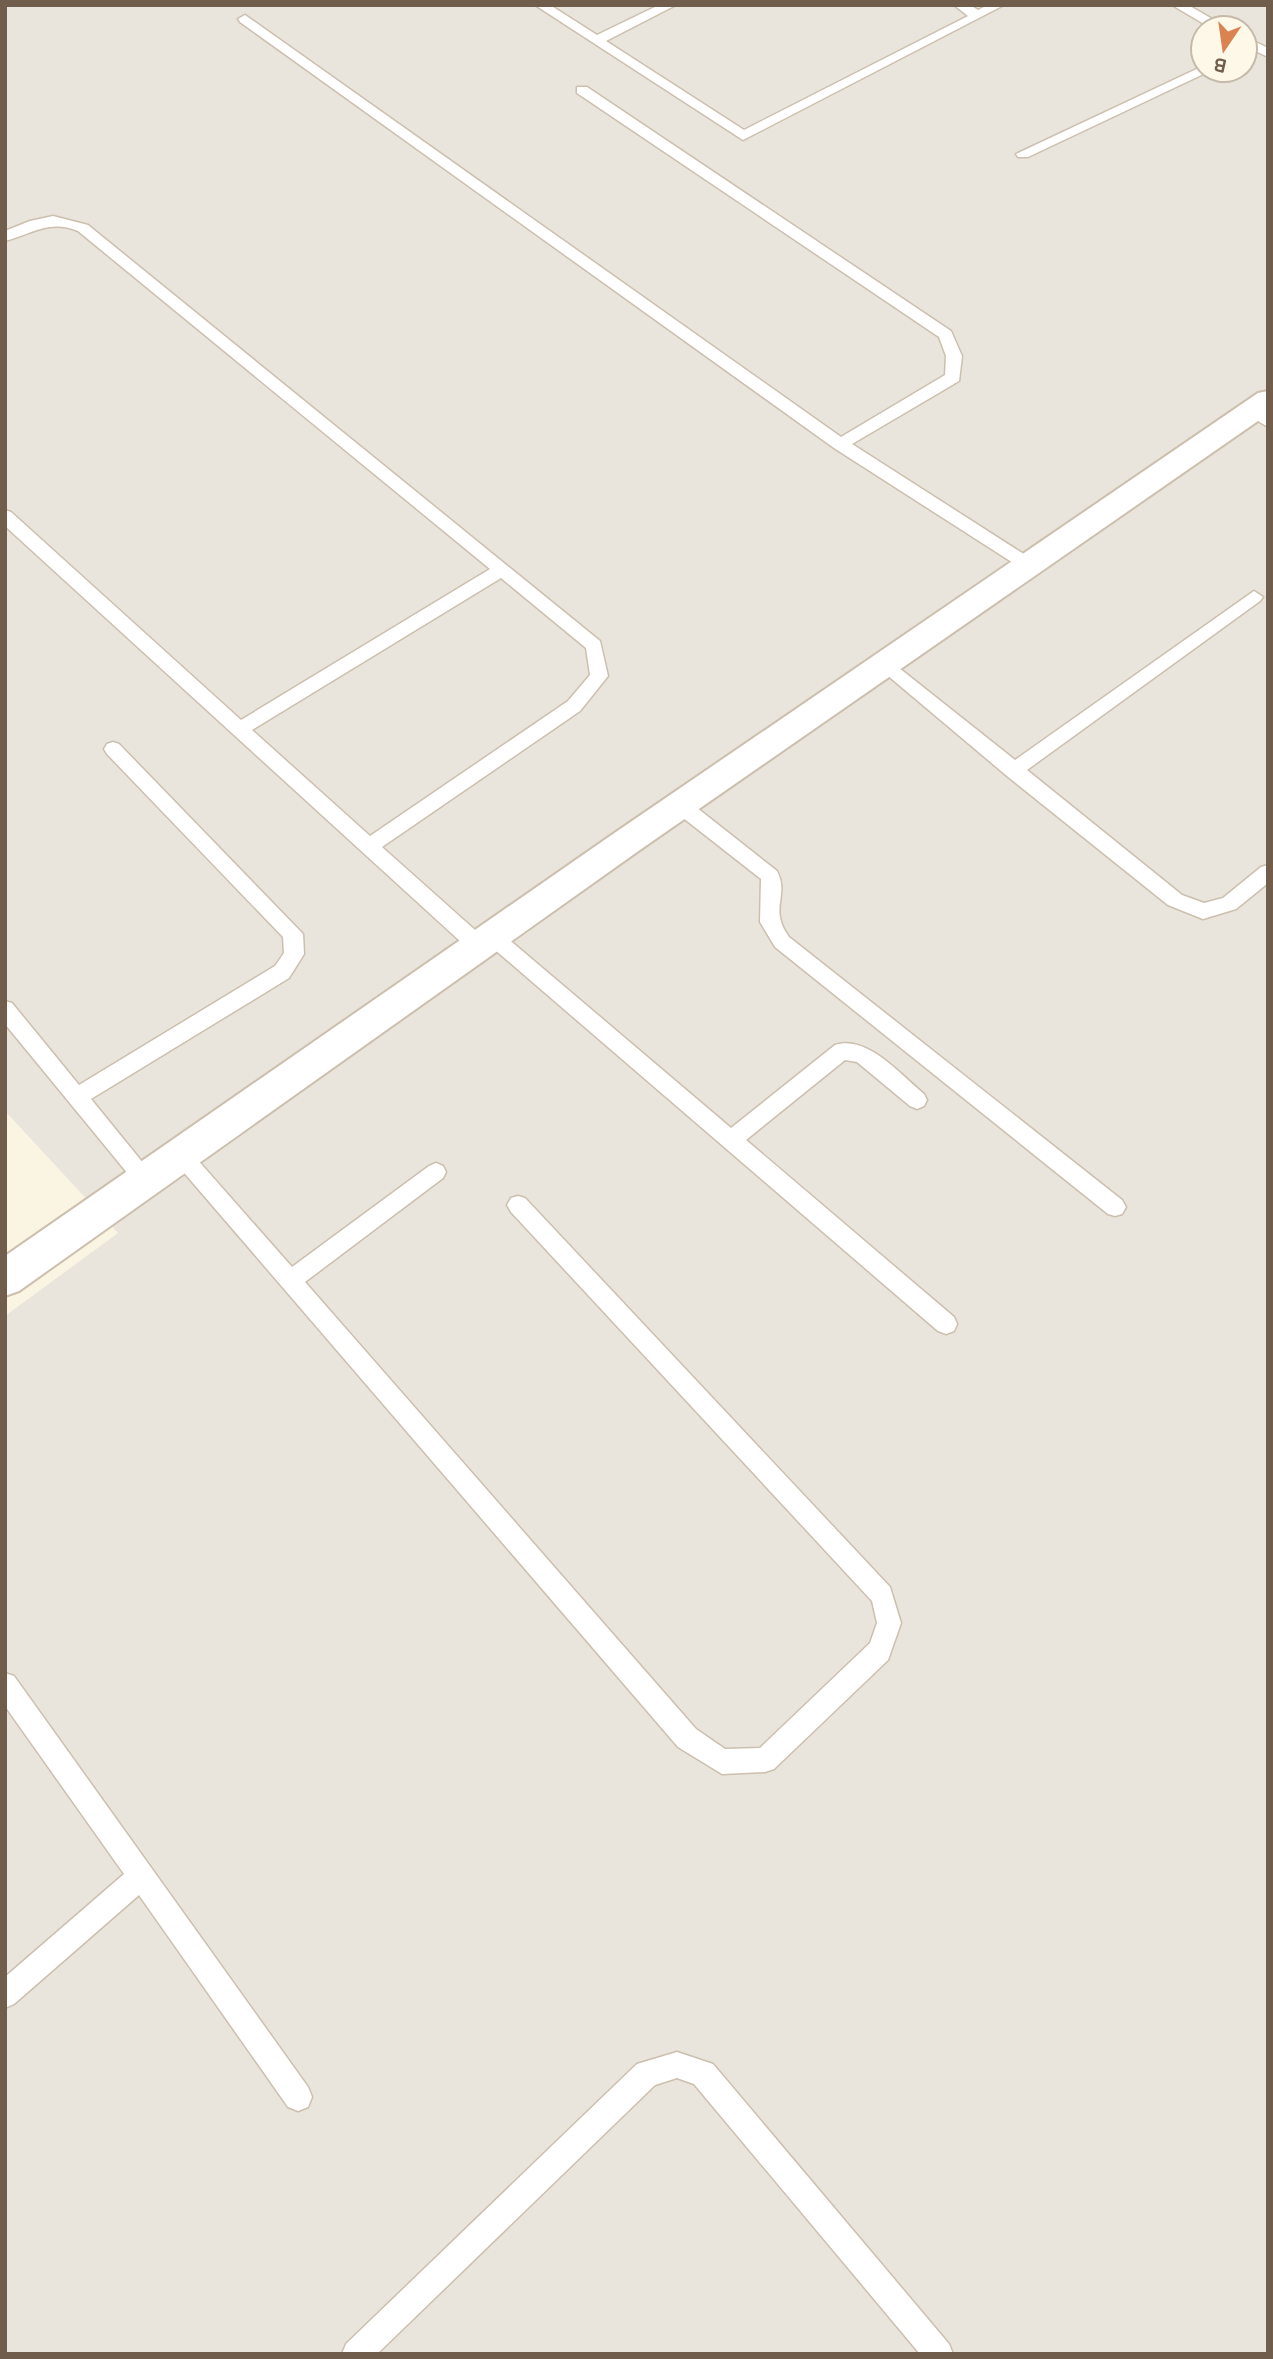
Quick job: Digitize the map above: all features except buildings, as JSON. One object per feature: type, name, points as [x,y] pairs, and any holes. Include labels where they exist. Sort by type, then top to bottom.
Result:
[{"type":"street","points":[[5,1278],[1027,564],[1262,411]]},
{"type":"lane","points":[[541,5],[743,136],[998,5]]},
{"type":"lane","points":[[596,41],[670,5]]},
{"type":"lane","points":[[960,5],[978,16]]},
{"type":"lane","points":[[1178,5],[1194,14],[1210,5]]},
{"type":"lane","points":[[245,19],[840,444],[1027,564]]},
{"type":"lane","points":[[1023,154],[1189,77]]},
{"type":"lane","points":[[582,90],[946,334],[954,356],[953,377],[840,444]]},
{"type":"lane","points":[[5,237],[42,221],[67,220],[83,228],[594,645],[599,677],[574,706],[369,846]]},
{"type":"lane","points":[[5,516],[369,846],[731,1140],[946,1324]]},
{"type":"lane","points":[[240,729],[502,570]]},
{"type":"lane","points":[[1013,771],[1254,597]]},
{"type":"lane","points":[[883,664],[1175,900],[1203,911],[1229,904],[1268,872]]},
{"type":"lane","points":[[78,1097],[282,972],[294,954],[293,934],[113,748]]},
{"type":"lane","points":[[680,805],[770,876],[774,892],[768,907],[768,925],[782,942],[1115,1207]]},
{"type":"lane","points":[[5,1009],[145,1180]]},
{"type":"lane","points":[[731,1140],[842,1051],[862,1055],[916,1100]]},
{"type":"lane","points":[[180,1155],[687,1738],[722,1762],[765,1759],[879,1651],[890,1623],[882,1595],[519,1205]]},
{"type":"lane","points":[[291,1280],[436,1172]]},
{"type":"lane","points":[[5,1685],[298,2097]]},
{"type":"lane","points":[[5,1995],[140,1877]]},
{"type":"lane","points":[[356,2354],[647,2074],[677,2064],[702,2074],[939,2354]]},
{"type":"shaded area","points":[[5,5],[1268,5],[1268,2354],[5,2354],[5,1316],[118,1233],[5,1111]]}]
